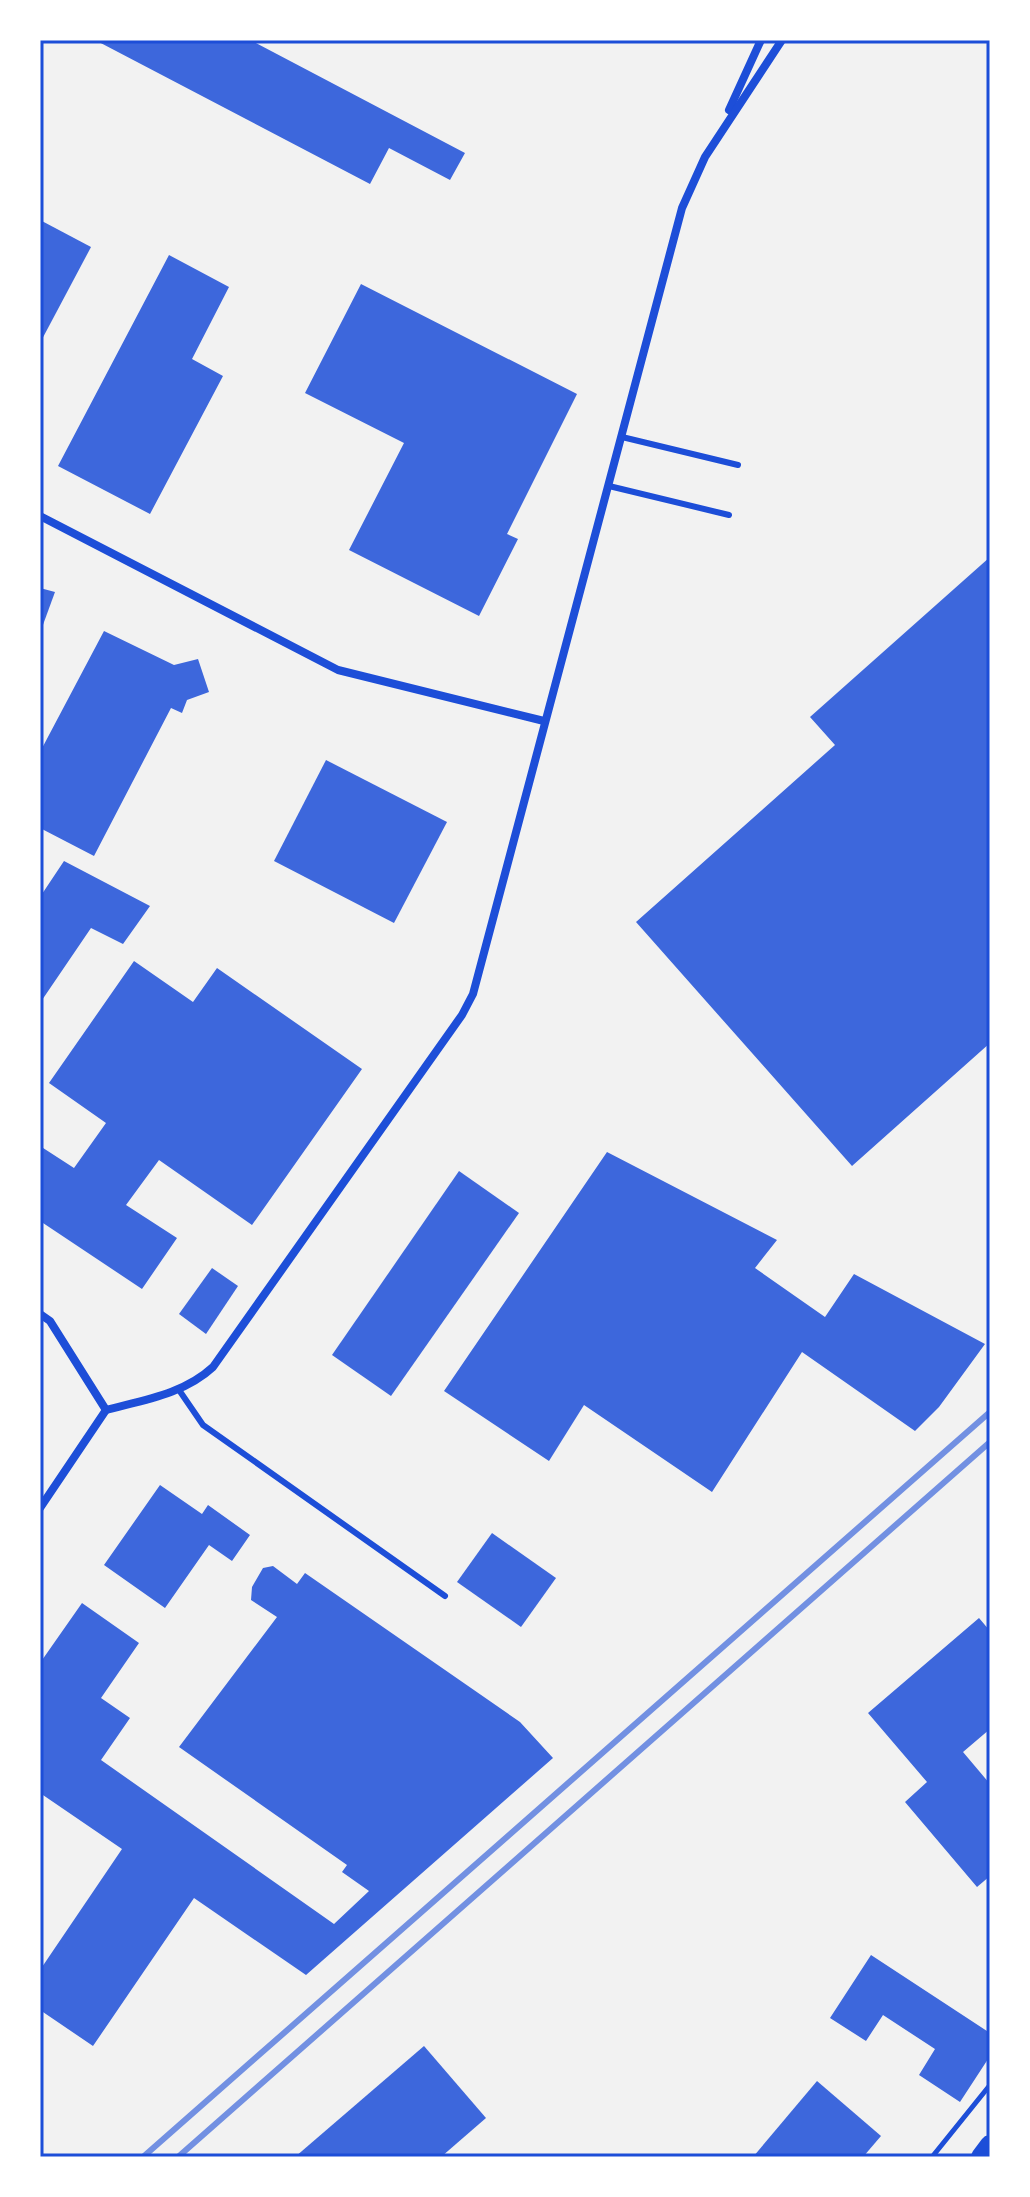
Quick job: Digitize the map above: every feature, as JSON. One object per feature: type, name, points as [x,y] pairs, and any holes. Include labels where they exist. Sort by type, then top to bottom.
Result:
[{"type":"main road","points":[[981,2157],[990,2145]]},
{"type":"street","points":[[40,1508],[106,1410],[179,1390],[199,1380],[213,1367],[462,1015],[473,994],[682,208],[761,40]]},
{"type":"street","points":[[719,132],[782,40]]},
{"type":"street","points":[[40,516],[338,670],[544,721]]},
{"type":"street","points":[[40,1314],[50,1321],[106,1410]]},
{"type":"lane","points":[[622,437],[738,465]]},
{"type":"lane","points":[[609,486],[729,515]]},
{"type":"lane","points":[[179,1390],[203,1425],[445,1596]]},
{"type":"path","points":[[932,2157],[990,2085]]},
{"type":"building","points":[[95,40],[250,40],[465,153],[450,180],[389,148],[370,184]]},
{"type":"building","points":[[40,220],[91,247],[40,343]]},
{"type":"building","points":[[169,255],[229,287],[192,359],[223,376],[150,514],[58,466]]},
{"type":"building","points":[[361,284],[577,394],[507,534],[518,539],[479,616],[349,550],[404,443],[305,393]]},
{"type":"building","points":[[990,557],[990,1043],[852,1166],[636,922],[835,745],[810,717]]},
{"type":"building","points":[[40,588],[55,592],[40,633]]},
{"type":"building","points":[[104,631],[174,665],[198,659],[209,692],[187,700],[182,713],[171,708],[94,856],[40,828],[40,752]]},
{"type":"building","points":[[326,760],[447,822],[394,923],[274,861]]},
{"type":"building","points":[[64,861],[150,906],[123,944],[91,928],[40,1003],[40,897]]},
{"type":"building","points":[[134,961],[193,1002],[217,968],[362,1069],[252,1225],[159,1160],[126,1205],[177,1238],[142,1289],[40,1221],[40,1146],[74,1168],[106,1123],[49,1083]]},
{"type":"building","points":[[607,1152],[777,1240],[755,1268],[825,1317],[854,1274],[985,1344],[939,1407],[915,1431],[802,1352],[712,1492],[584,1405],[549,1461],[444,1391]]},
{"type":"building","points":[[459,1171],[519,1213],[391,1396],[332,1355]]},
{"type":"building","points":[[212,1268],[238,1286],[206,1334],[179,1314]]},
{"type":"building","points":[[160,1485],[202,1514],[208,1505],[250,1535],[232,1561],[209,1545],[165,1608],[104,1565]]},
{"type":"building","points":[[492,1533],[556,1578],[521,1627],[457,1582]]},
{"type":"building","points":[[273,1566],[297,1584],[305,1573],[520,1722],[553,1758],[306,1975],[194,1898],[93,2046],[40,2010],[40,1970],[122,1849],[40,1793],[40,1663],[82,1603],[139,1643],[101,1698],[130,1718],[101,1760],[334,1924],[369,1891],[342,1872],[347,1865],[179,1747],[277,1617],[251,1600],[252,1587],[263,1568]]},
{"type":"building","points":[[979,1618],[990,1631],[990,1729],[963,1752],[990,1784],[990,1876],[977,1887],[905,1802],[927,1782],[868,1713]]},
{"type":"building","points":[[871,1955],[990,2033],[990,2056],[960,2102],[919,2075],[935,2049],[883,2015],[866,2041],[830,2018]]},
{"type":"building","points":[[424,2046],[486,2118],[441,2157],[295,2157]]},
{"type":"building","points":[[817,2081],[881,2136],[863,2157],[753,2157]]},
{"type":"railway","points":[[143,2157],[990,1412]]},
{"type":"railway","points":[[178,2157],[990,1442]]}]
